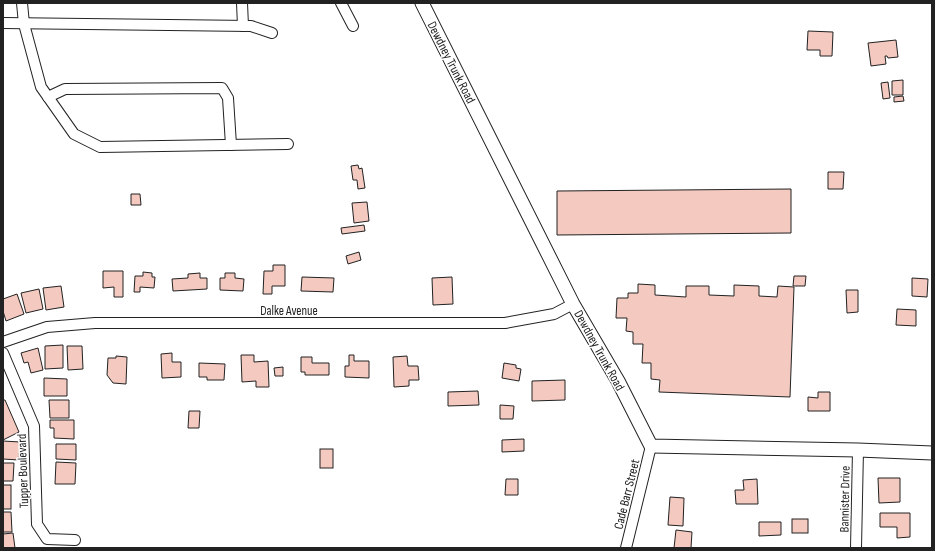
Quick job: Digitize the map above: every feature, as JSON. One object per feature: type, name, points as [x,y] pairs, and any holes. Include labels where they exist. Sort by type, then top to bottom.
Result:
[{"type":"main road","name":"Dewdney Trunk Road","points":[[422,3],[573,304],[618,382],[651,446]]},
{"type":"main road","points":[[651,446],[858,450],[932,454]]},
{"type":"street","points":[[22,3],[24,24],[41,87],[74,134],[100,147],[288,144]]},
{"type":"street","points":[[242,3],[243,26]]},
{"type":"street","points":[[342,3],[353,26]]},
{"type":"street","points":[[3,24],[251,26],[272,32]]},
{"type":"street","points":[[48,96],[65,89],[222,88],[228,98],[231,145]]},
{"type":"street","name":"Dalke Avenue","points":[[3,342],[47,327],[95,323],[505,323],[554,314],[573,304]]},
{"type":"street","name":"Tupper Boulevard","points":[[3,353],[34,426],[37,524],[47,539],[75,540]]},
{"type":"street","name":"Cade Barr Street","points":[[626,548],[651,446]]},
{"type":"street","name":"Bannister Drive","points":[[856,548],[858,450]]},
{"type":"building","points":[[808,31],[833,32],[832,56],[820,56],[820,50],[807,50]]},
{"type":"building","points":[[896,40],[898,57],[888,58],[885,56],[886,64],[871,66],[868,43]]},
{"type":"building","points":[[903,80],[903,95],[892,95],[892,81]]},
{"type":"building","points":[[888,82],[890,98],[883,99],[881,83]]},
{"type":"building","points":[[903,96],[904,101],[894,102],[894,97]]},
{"type":"building","points":[[358,165],[359,169],[362,168],[365,188],[358,189],[357,180],[353,180],[351,166]]},
{"type":"building","points":[[828,172],[844,172],[843,189],[828,189]]},
{"type":"building","points":[[791,189],[791,233],[557,235],[557,191]]},
{"type":"building","points":[[131,194],[140,194],[141,205],[131,205]]},
{"type":"building","points":[[367,202],[369,221],[354,223],[352,203]]},
{"type":"building","points":[[364,225],[365,231],[342,234],[341,228]]},
{"type":"building","points":[[359,252],[361,260],[348,264],[346,256]]},
{"type":"building","points":[[273,265],[285,265],[285,286],[272,286],[272,294],[263,294],[264,271],[273,271]]},
{"type":"building","points":[[103,271],[123,271],[123,297],[114,297],[114,287],[103,288]]},
{"type":"building","points":[[143,272],[152,273],[152,277],[155,277],[154,288],[140,287],[140,292],[134,292],[135,276],[143,276]]},
{"type":"building","points":[[200,273],[200,278],[207,278],[207,289],[173,291],[172,279],[188,278],[188,274]]},
{"type":"building","points":[[225,273],[235,273],[235,278],[244,279],[243,291],[220,290],[220,278],[225,278]]},
{"type":"building","points":[[794,276],[806,276],[805,286],[793,286]]},
{"type":"building","points":[[302,277],[334,278],[333,292],[301,291]]},
{"type":"building","points":[[452,277],[453,304],[433,305],[432,278]]},
{"type":"building","points":[[912,278],[928,279],[927,297],[912,296]]},
{"type":"building","points":[[638,284],[655,285],[655,295],[686,297],[686,286],[709,286],[709,295],[734,296],[734,285],[759,286],[759,296],[777,297],[778,286],[794,287],[790,397],[659,392],[660,380],[651,379],[651,363],[642,363],[643,344],[633,344],[633,332],[626,331],[627,318],[616,318],[617,298],[628,298],[628,293],[638,293]]},
{"type":"building","points":[[61,286],[64,307],[46,310],[43,288]]},
{"type":"building","points":[[39,289],[43,309],[26,313],[21,293]]},
{"type":"building","points":[[846,290],[858,290],[858,312],[847,313]]},
{"type":"building","points":[[17,294],[24,314],[6,321],[3,311],[3,299]]},
{"type":"building","points":[[897,309],[916,310],[916,326],[896,325]]},
{"type":"building","points":[[63,345],[63,368],[45,369],[45,346]]},
{"type":"building","points":[[67,346],[82,346],[83,369],[68,370]]},
{"type":"building","points":[[38,348],[43,370],[31,373],[28,362],[24,363],[21,353]]},
{"type":"building","points":[[172,353],[172,362],[181,362],[181,377],[162,378],[161,354]]},
{"type":"building","points":[[241,355],[254,355],[254,362],[268,361],[269,387],[256,387],[256,381],[242,382]]},
{"type":"building","points":[[349,355],[354,355],[354,361],[369,361],[369,378],[345,377],[345,366],[349,366]]},
{"type":"building","points":[[116,356],[127,357],[126,384],[113,383],[107,375],[108,358],[116,358]]},
{"type":"building","points":[[407,356],[408,366],[418,366],[419,380],[409,380],[409,386],[394,387],[393,357]]},
{"type":"building","points":[[301,357],[312,357],[312,363],[329,363],[329,375],[305,375],[305,372],[301,372]]},
{"type":"building","points":[[199,363],[225,364],[224,380],[207,380],[207,377],[199,377]]},
{"type":"building","points":[[504,363],[516,365],[516,368],[521,369],[519,381],[502,378]]},
{"type":"building","points":[[283,367],[283,376],[275,376],[274,368]]},
{"type":"building","points":[[44,378],[67,379],[67,396],[44,396]]},
{"type":"building","points":[[565,380],[565,400],[532,401],[532,381]]},
{"type":"building","points":[[478,391],[479,405],[448,406],[448,392]]},
{"type":"building","points":[[818,392],[830,392],[830,411],[808,411],[808,397],[818,398]]},
{"type":"building","points":[[3,400],[5,400],[19,432],[3,440]]},
{"type":"building","points":[[49,400],[69,400],[69,418],[50,418]]},
{"type":"building","points":[[500,405],[514,406],[513,419],[500,419]]},
{"type":"building","points":[[189,411],[200,411],[199,428],[188,428]]},
{"type":"building","points":[[50,420],[74,420],[74,439],[54,438],[54,428],[50,428]]},
{"type":"building","points":[[524,439],[524,451],[502,452],[502,440]]},
{"type":"building","points":[[3,441],[20,442],[19,460],[3,459]]},
{"type":"building","points":[[56,444],[76,444],[76,460],[56,459]]},
{"type":"building","points":[[320,449],[333,449],[333,468],[320,468]]},
{"type":"building","points":[[56,462],[76,463],[75,484],[55,484]]},
{"type":"building","points":[[3,463],[14,463],[13,481],[3,481]]},
{"type":"building","points":[[878,478],[900,478],[900,502],[879,503]]},
{"type":"building","points":[[506,479],[518,479],[518,495],[505,495]]},
{"type":"building","points":[[757,479],[758,504],[736,504],[735,490],[744,490],[743,480]]},
{"type":"building","points":[[3,485],[11,485],[11,509],[3,509]]},
{"type":"building","points":[[670,497],[684,498],[683,526],[668,525]]},
{"type":"building","points":[[3,512],[11,512],[12,532],[3,532]]},
{"type":"building","points":[[880,513],[910,513],[910,537],[897,538],[897,527],[880,527]]},
{"type":"building","points":[[792,519],[808,519],[808,533],[792,533]]},
{"type":"building","points":[[759,522],[781,522],[781,535],[759,536]]},
{"type":"building","points":[[676,530],[692,532],[691,548],[674,548]]},
{"type":"building","points":[[13,533],[15,548],[3,548],[3,534]]}]
